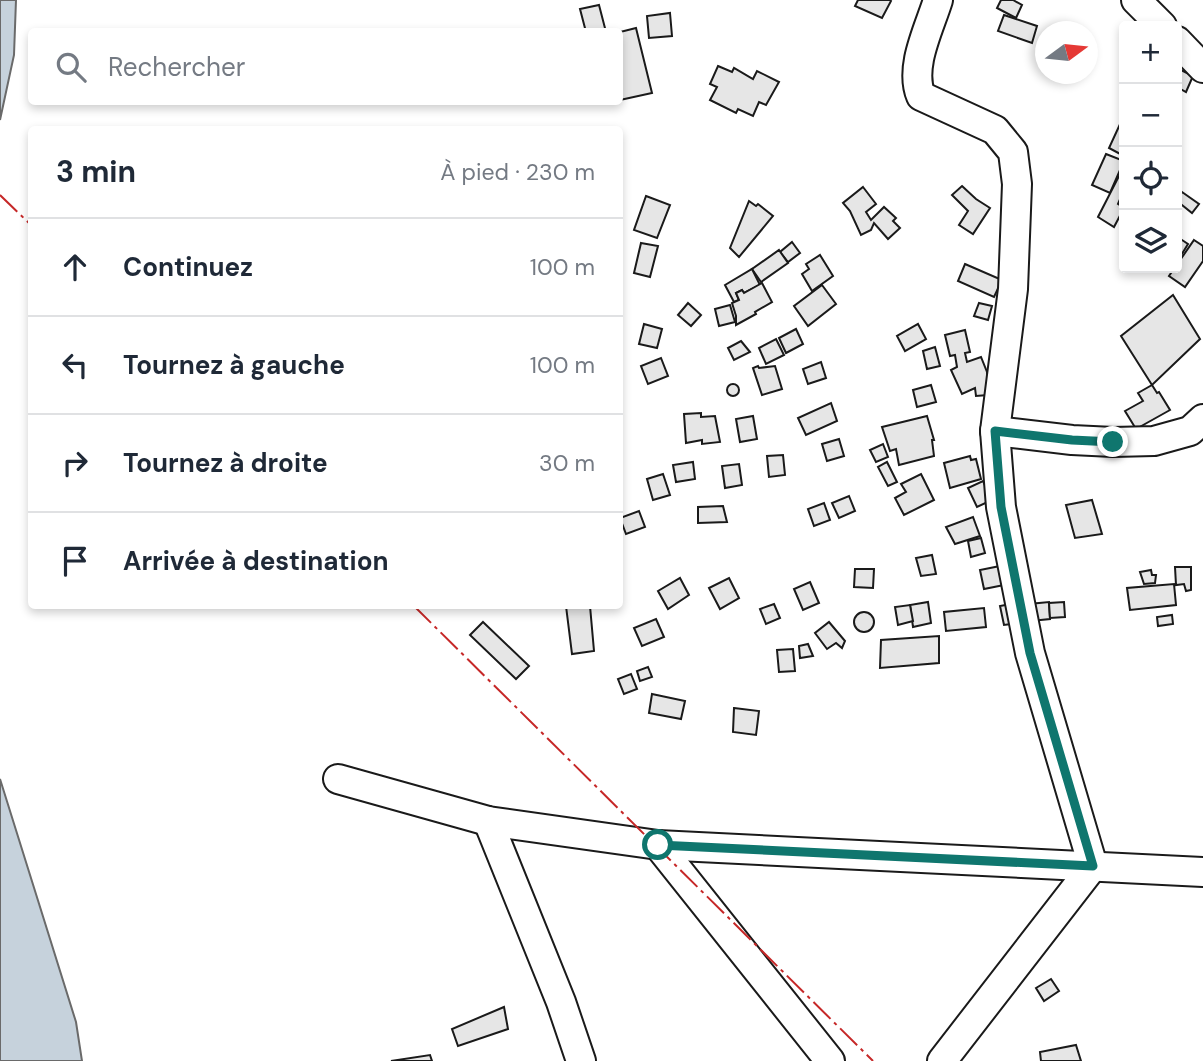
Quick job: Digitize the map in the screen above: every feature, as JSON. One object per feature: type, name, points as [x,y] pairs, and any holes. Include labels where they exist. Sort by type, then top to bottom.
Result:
[{"type":"street","points":[[938,0],[916,71],[921,96],[995,130],[1013,152],[1017,184],[1013,289],[995,431],[1001,507],[1030,653],[1093,866]]},
{"type":"street","points":[[1136,0],[1157,21]]},
{"type":"street","points":[[1182,46],[1203,68]]},
{"type":"street","points":[[995,431],[1072,440],[1154,441],[1189,431],[1203,419]]},
{"type":"street","points":[[338,779],[488,821],[658,845],[1203,872]]},
{"type":"street","points":[[488,821],[561,1002],[581,1061]]},
{"type":"street","points":[[658,845],[830,1061]]},
{"type":"street","points":[[942,1061],[1093,866]]},
{"type":"shaded area","points":[[0,0],[16,0],[14,55],[0,120]]},
{"type":"shaded area","points":[[0,779],[76,1022],[82,1061],[0,1061]]},
{"type":"building","points":[[858,0],[891,1],[882,18],[855,6]]},
{"type":"building","points":[[1001,0],[1013,0],[1022,5],[1016,18],[997,8]]},
{"type":"building","points":[[599,5],[605,28],[585,28],[580,9]]},
{"type":"building","points":[[670,13],[672,36],[649,38],[647,16]]},
{"type":"building","points":[[1004,15],[1035,25],[1032,43],[998,31]]},
{"type":"building","points":[[636,28],[652,93],[623,99],[623,31]]},
{"type":"building","points":[[718,66],[732,72],[734,68],[753,79],[757,71],[779,82],[766,105],[759,102],[753,116],[738,109],[736,113],[710,100],[717,87],[710,84]]},
{"type":"building","points":[[1182,70],[1193,76],[1186,92],[1182,90]]},
{"type":"building","points":[[1119,126],[1119,153],[1109,148]]},
{"type":"building","points":[[1106,154],[1119,159],[1119,172],[1110,193],[1092,185]]},
{"type":"building","points":[[1119,176],[1119,218],[1114,227],[1098,217]]},
{"type":"building","points":[[962,186],[990,208],[973,234],[959,225],[968,211],[952,195]]},
{"type":"building","points":[[863,187],[876,204],[866,212],[871,220],[884,207],[896,218],[893,221],[900,228],[888,239],[874,223],[871,230],[861,235],[850,211],[843,203]]},
{"type":"building","points":[[1182,192],[1199,204],[1192,213],[1182,205]]},
{"type":"building","points":[[646,196],[670,205],[657,238],[634,230]]},
{"type":"building","points":[[749,201],[756,206],[758,204],[773,216],[739,257],[730,248]]},
{"type":"building","points":[[1182,240],[1188,244],[1182,254]]},
{"type":"building","points":[[1194,240],[1203,246],[1203,261],[1185,287],[1169,276],[1171,273],[1182,273],[1182,257]]},
{"type":"building","points":[[792,242],[800,253],[788,262],[780,252]]},
{"type":"building","points":[[641,243],[658,246],[650,277],[634,273]]},
{"type":"building","points":[[779,250],[788,263],[761,282],[752,269]]},
{"type":"building","points":[[820,255],[833,276],[812,291],[802,274],[809,269],[806,264]]},
{"type":"building","points":[[965,264],[1002,280],[994,297],[958,281]]},
{"type":"building","points":[[752,269],[760,285],[744,293],[742,290],[736,293],[739,300],[734,302],[725,285]]},
{"type":"building","points":[[762,283],[772,302],[736,325],[732,303],[739,300],[736,293],[742,290],[744,293]]},
{"type":"building","points":[[822,285],[836,304],[808,326],[794,306]]},
{"type":"building","points":[[1173,295],[1200,339],[1152,385],[1121,336]]},
{"type":"building","points":[[688,303],[701,315],[691,326],[678,315]]},
{"type":"building","points":[[979,303],[992,306],[988,320],[974,316]]},
{"type":"building","points":[[730,305],[735,322],[719,326],[715,309]]},
{"type":"building","points":[[644,324],[662,329],[657,348],[639,344]]},
{"type":"building","points":[[918,324],[926,339],[905,351],[897,336]]},
{"type":"building","points":[[796,329],[803,344],[786,353],[779,338]]},
{"type":"building","points":[[965,330],[970,352],[965,353],[967,362],[981,357],[987,372],[988,395],[976,396],[975,388],[962,394],[951,370],[957,367],[955,355],[950,356],[945,335]]},
{"type":"building","points":[[776,339],[784,355],[766,364],[759,348]]},
{"type":"building","points":[[741,341],[750,352],[734,360],[728,348]]},
{"type":"building","points":[[935,347],[940,366],[927,369],[923,351]]},
{"type":"building","points":[[661,358],[668,376],[648,384],[641,366]]},
{"type":"building","points":[[821,362],[826,378],[808,384],[803,369]]},
{"type":"building","points":[[775,366],[782,389],[762,395],[753,368]]},
{"type":"building","points":[[728,385],[738,385],[738,395],[728,395]]},
{"type":"building","points":[[931,385],[936,402],[917,407],[913,390]]},
{"type":"building","points":[[1152,385],[1170,410],[1136,429],[1125,411],[1143,401],[1138,393]]},
{"type":"building","points":[[831,403],[837,421],[806,435],[798,418]]},
{"type":"building","points":[[701,413],[701,417],[715,416],[720,442],[702,444],[702,440],[686,443],[684,414]]},
{"type":"building","points":[[753,416],[757,439],[740,442],[736,419]]},
{"type":"building","points":[[927,416],[934,440],[934,456],[899,465],[896,449],[890,451],[882,427]]},
{"type":"building","points":[[839,439],[844,456],[827,461],[822,444]]},
{"type":"building","points":[[883,444],[888,457],[876,462],[870,450]]},
{"type":"building","points":[[783,455],[785,475],[769,477],[767,456]]},
{"type":"building","points":[[970,456],[971,460],[976,459],[981,479],[950,488],[944,463]]},
{"type":"building","points":[[693,462],[695,479],[676,482],[673,465]]},
{"type":"building","points":[[887,462],[897,482],[888,486],[878,467]]},
{"type":"building","points":[[739,464],[742,485],[725,488],[722,466]]},
{"type":"building","points":[[663,474],[670,495],[653,500],[647,479]]},
{"type":"building","points":[[921,474],[934,500],[904,515],[895,498],[906,492],[901,484]]},
{"type":"building","points":[[983,481],[992,500],[977,507],[968,488]]},
{"type":"building","points":[[849,496],[855,511],[839,518],[832,503]]},
{"type":"building","points":[[1092,500],[1102,534],[1075,538],[1066,505]]},
{"type":"building","points":[[824,503],[830,520],[814,526],[808,509]]},
{"type":"building","points":[[723,506],[727,522],[698,523],[698,507]]},
{"type":"building","points":[[639,511],[645,527],[626,534],[623,517]]},
{"type":"building","points":[[973,517],[980,536],[955,544],[946,527]]},
{"type":"building","points":[[981,538],[985,553],[971,557],[968,541]]},
{"type":"building","points":[[932,555],[936,574],[921,576],[916,558]]},
{"type":"building","points":[[1010,564],[1014,583],[984,589],[980,570]]},
{"type":"building","points":[[1175,567],[1191,567],[1191,590],[1186,591],[1184,584],[1176,585]]},
{"type":"building","points":[[855,569],[874,569],[873,588],[854,587]]},
{"type":"building","points":[[1151,570],[1152,575],[1156,575],[1155,583],[1144,584],[1140,572]]},
{"type":"building","points":[[680,578],[689,595],[668,609],[658,591]]},
{"type":"building","points":[[729,578],[739,598],[720,609],[709,588]]},
{"type":"building","points":[[810,582],[819,603],[803,610],[794,589]]},
{"type":"building","points":[[1174,584],[1176,605],[1130,610],[1127,588]]},
{"type":"building","points":[[928,602],[931,623],[913,627],[910,605]]},
{"type":"building","points":[[1049,602],[1050,619],[1031,621],[1029,604]]},
{"type":"building","points":[[1064,602],[1065,617],[1050,618],[1049,603]]},
{"type":"building","points":[[1016,603],[1019,623],[1004,625],[1000,606]]},
{"type":"building","points":[[774,604],[780,618],[766,624],[760,609]]},
{"type":"building","points":[[910,605],[913,621],[898,625],[895,607]]},
{"type":"building","points":[[984,608],[986,627],[946,631],[944,612]]},
{"type":"building","points":[[566,609],[590,609],[594,651],[572,654]]},
{"type":"building","points":[[860,612],[868,612],[874,622],[868,632],[860,632],[854,626],[854,618]]},
{"type":"building","points":[[1172,615],[1173,624],[1158,626],[1157,617]]},
{"type":"building","points":[[656,619],[664,637],[642,646],[634,628]]},
{"type":"building","points":[[483,622],[529,666],[516,679],[470,635]]},
{"type":"building","points":[[829,622],[845,641],[842,648],[836,643],[827,649],[815,633]]},
{"type":"building","points":[[939,636],[939,663],[880,668],[881,640]]},
{"type":"building","points":[[808,644],[813,656],[800,658],[799,646]]},
{"type":"building","points":[[793,649],[795,671],[779,672],[777,650]]},
{"type":"building","points":[[648,667],[652,677],[640,681],[637,671]]},
{"type":"building","points":[[631,674],[637,689],[624,694],[618,679]]},
{"type":"building","points":[[652,694],[685,701],[681,719],[649,713]]},
{"type":"building","points":[[734,708],[759,711],[756,735],[733,732]]},
{"type":"building","points":[[1051,979],[1059,991],[1044,1001],[1036,988]]},
{"type":"building","points":[[504,1007],[508,1029],[458,1046],[452,1029]]},
{"type":"building","points":[[1076,1045],[1081,1061],[1041,1061],[1040,1052]]},
{"type":"building","points":[[430,1055],[432,1061],[391,1061]]},
{"type":"power","points":[[0,195],[28,222]]},
{"type":"power","points":[[417,609],[873,1061]]},
{"type":"route","points":[[658,845],[1093,866],[1030,653],[1001,507],[995,431],[1113,442]]}]
